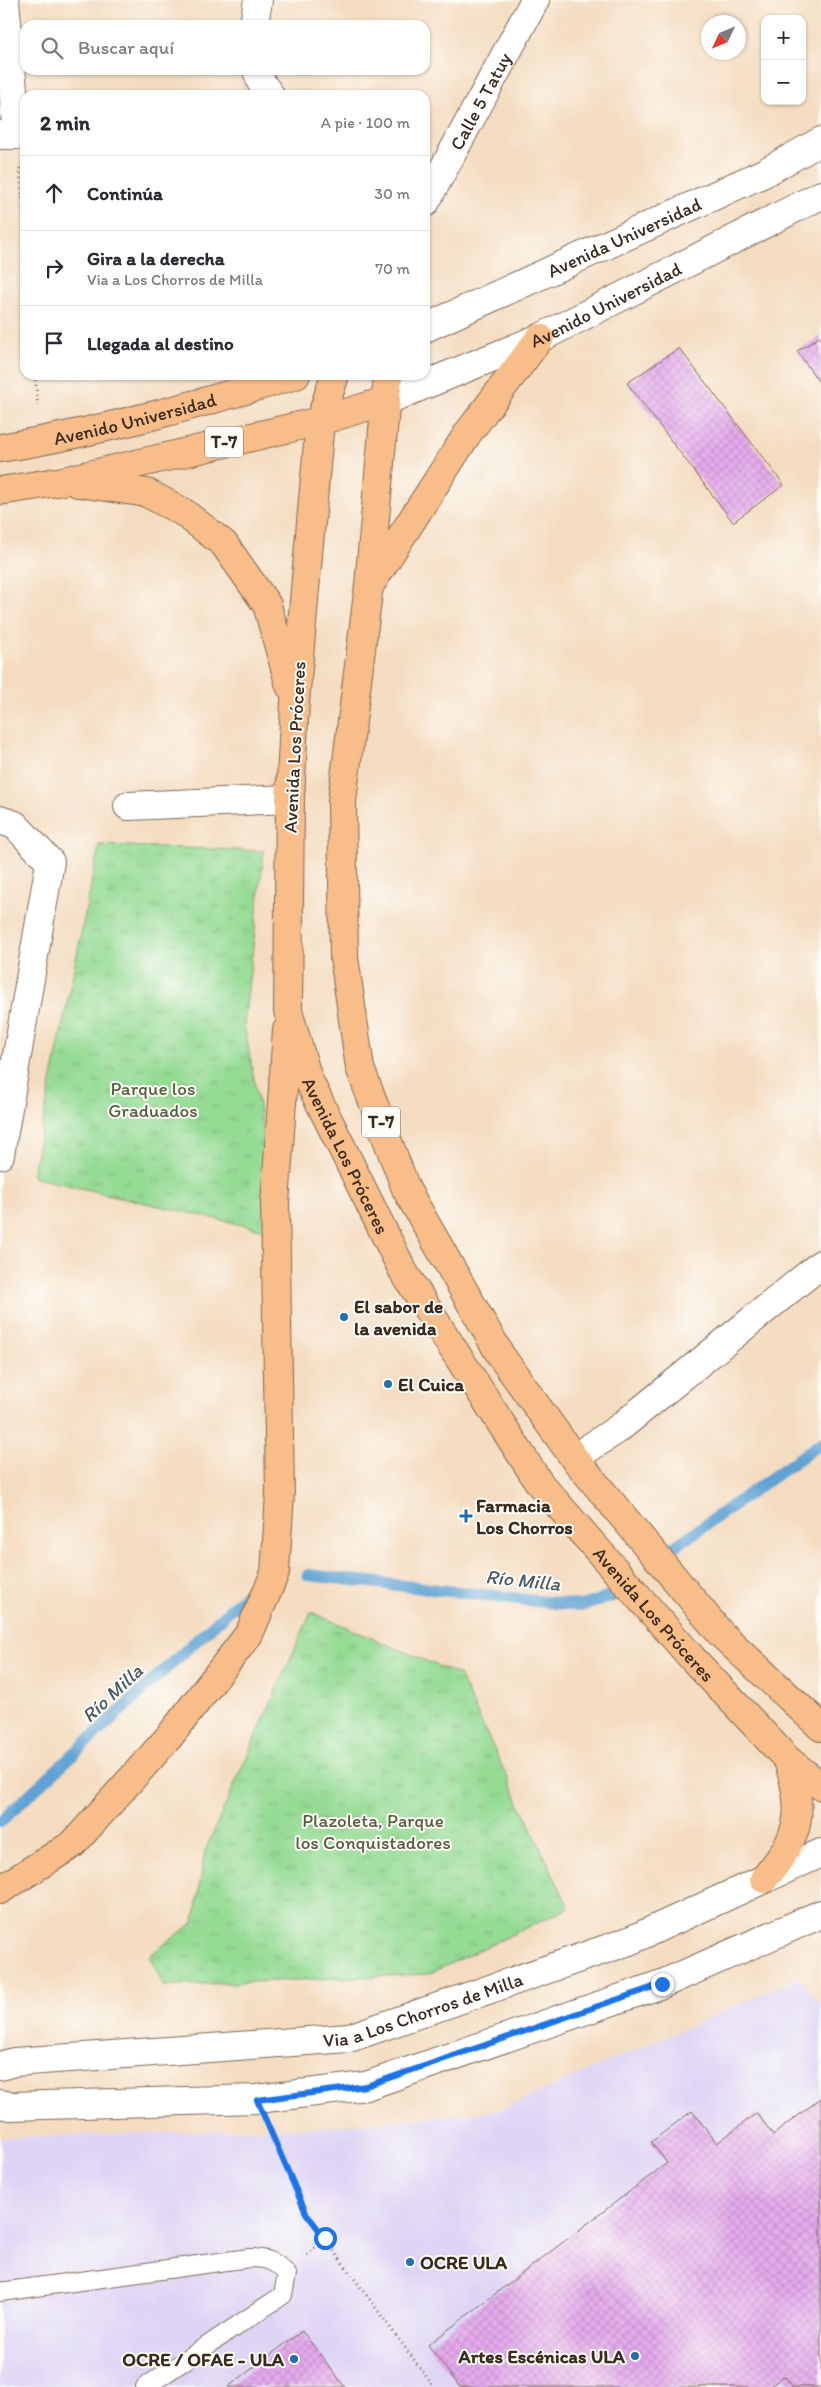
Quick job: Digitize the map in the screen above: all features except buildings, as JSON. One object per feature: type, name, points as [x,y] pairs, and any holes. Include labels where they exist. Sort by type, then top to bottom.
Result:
[{"type":"highway","points":[[369,585],[468,433],[540,338]]},
{"type":"highway","name":"Avenido Universidad","points":[[0,448],[40,441],[181,409],[279,380]]},
{"type":"highway","name":"Avenida Los Próceres","points":[[332,380],[320,421],[295,702],[290,799],[288,1011],[308,1079],[402,1271],[540,1484],[692,1658],[788,1760],[821,1786]]},
{"type":"highway","name":"T-7","points":[[0,491],[63,481],[320,421],[386,388]]},
{"type":"highway","name":"Avenida Los Próceres","points":[[386,388],[369,585],[342,801],[344,957],[360,1068],[406,1189],[502,1356],[574,1458],[721,1634],[821,1728]]},
{"type":"highway","points":[[63,481],[147,493],[183,512],[224,544],[268,605],[295,702]]},
{"type":"highway","points":[[0,1890],[73,1844],[169,1737],[249,1634],[275,1573],[280,1493],[275,1204],[288,1011]]},
{"type":"highway","points":[[764,1879],[784,1854],[798,1826],[798,1791],[788,1760]]},
{"type":"street","points":[[5,0],[9,135]]},
{"type":"street","points":[[255,20],[258,0]]},
{"type":"street","name":"Calle 5 Tatuy","points":[[430,190],[535,0]]},
{"type":"street","points":[[259,75],[267,90]]},
{"type":"street","name":"Avenida Universidad","points":[[430,326],[764,173],[821,141]]},
{"type":"street","name":"Avenido Universidad","points":[[430,374],[540,338],[821,195]]},
{"type":"street","name":"Avenido Universidad","points":[[386,388],[411,380]]},
{"type":"street","points":[[128,806],[290,799]]},
{"type":"street","points":[[0,820],[15,825],[50,862],[0,1155]]},
{"type":"street","points":[[574,1458],[618,1429],[821,1264]]},
{"type":"street","name":"Via a Los Chorros de Milla","points":[[0,2066],[14,2062],[349,2038],[629,1940],[821,1853]]},
{"type":"street","points":[[0,2104],[10,2106],[257,2100],[366,2086],[662,1984],[821,1914]]},
{"type":"lane","points":[[0,2292],[249,2258],[264,2258],[276,2262],[287,2274],[283,2295],[145,2387]]},
{"type":"path","points":[[9,135],[20,205]]},
{"type":"path","points":[[257,2100],[306,2213],[434,2387]]},
{"type":"shaded area","name":"OCRE ULA","points":[[799,1978],[821,2004],[821,2387],[0,2387],[0,2138],[331,2127],[499,2110]]},
{"type":"green space","name":"Parque los Graduados","points":[[99,845],[264,851],[244,1024],[282,1234],[32,1177]]},
{"type":"green space","name":"Plazoleta, Parque los Conquistadores","points":[[311,1612],[459,1675],[569,1908],[428,1974],[164,1986],[149,1956],[194,1922],[205,1851]]},
{"type":"waterway","name":"Río Milla","points":[[670,1550],[821,1443]]},
{"type":"waterway","name":"Río Milla","points":[[308,1575],[581,1606],[613,1596]]},
{"type":"waterway","name":"Río Milla","points":[[0,1822],[249,1592]]},
{"type":"place","name":"El sabor de la avenida","points":[[344,1317]]},
{"type":"place","name":"El Cuica","points":[[388,1384]]},
{"type":"place","name":"Farmacia Los Chorros","points":[[466,1516]]},
{"type":"place","name":"OCRE ULA","points":[[410,2262]]},
{"type":"place","name":"Artes Escénicas ULA","points":[[635,2356]]},
{"type":"place","name":"OCRE / OFAE - ULA","points":[[294,2359]]},
{"type":"route","points":[[325,2238],[306,2213],[257,2100],[366,2086],[662,1984]]}]
